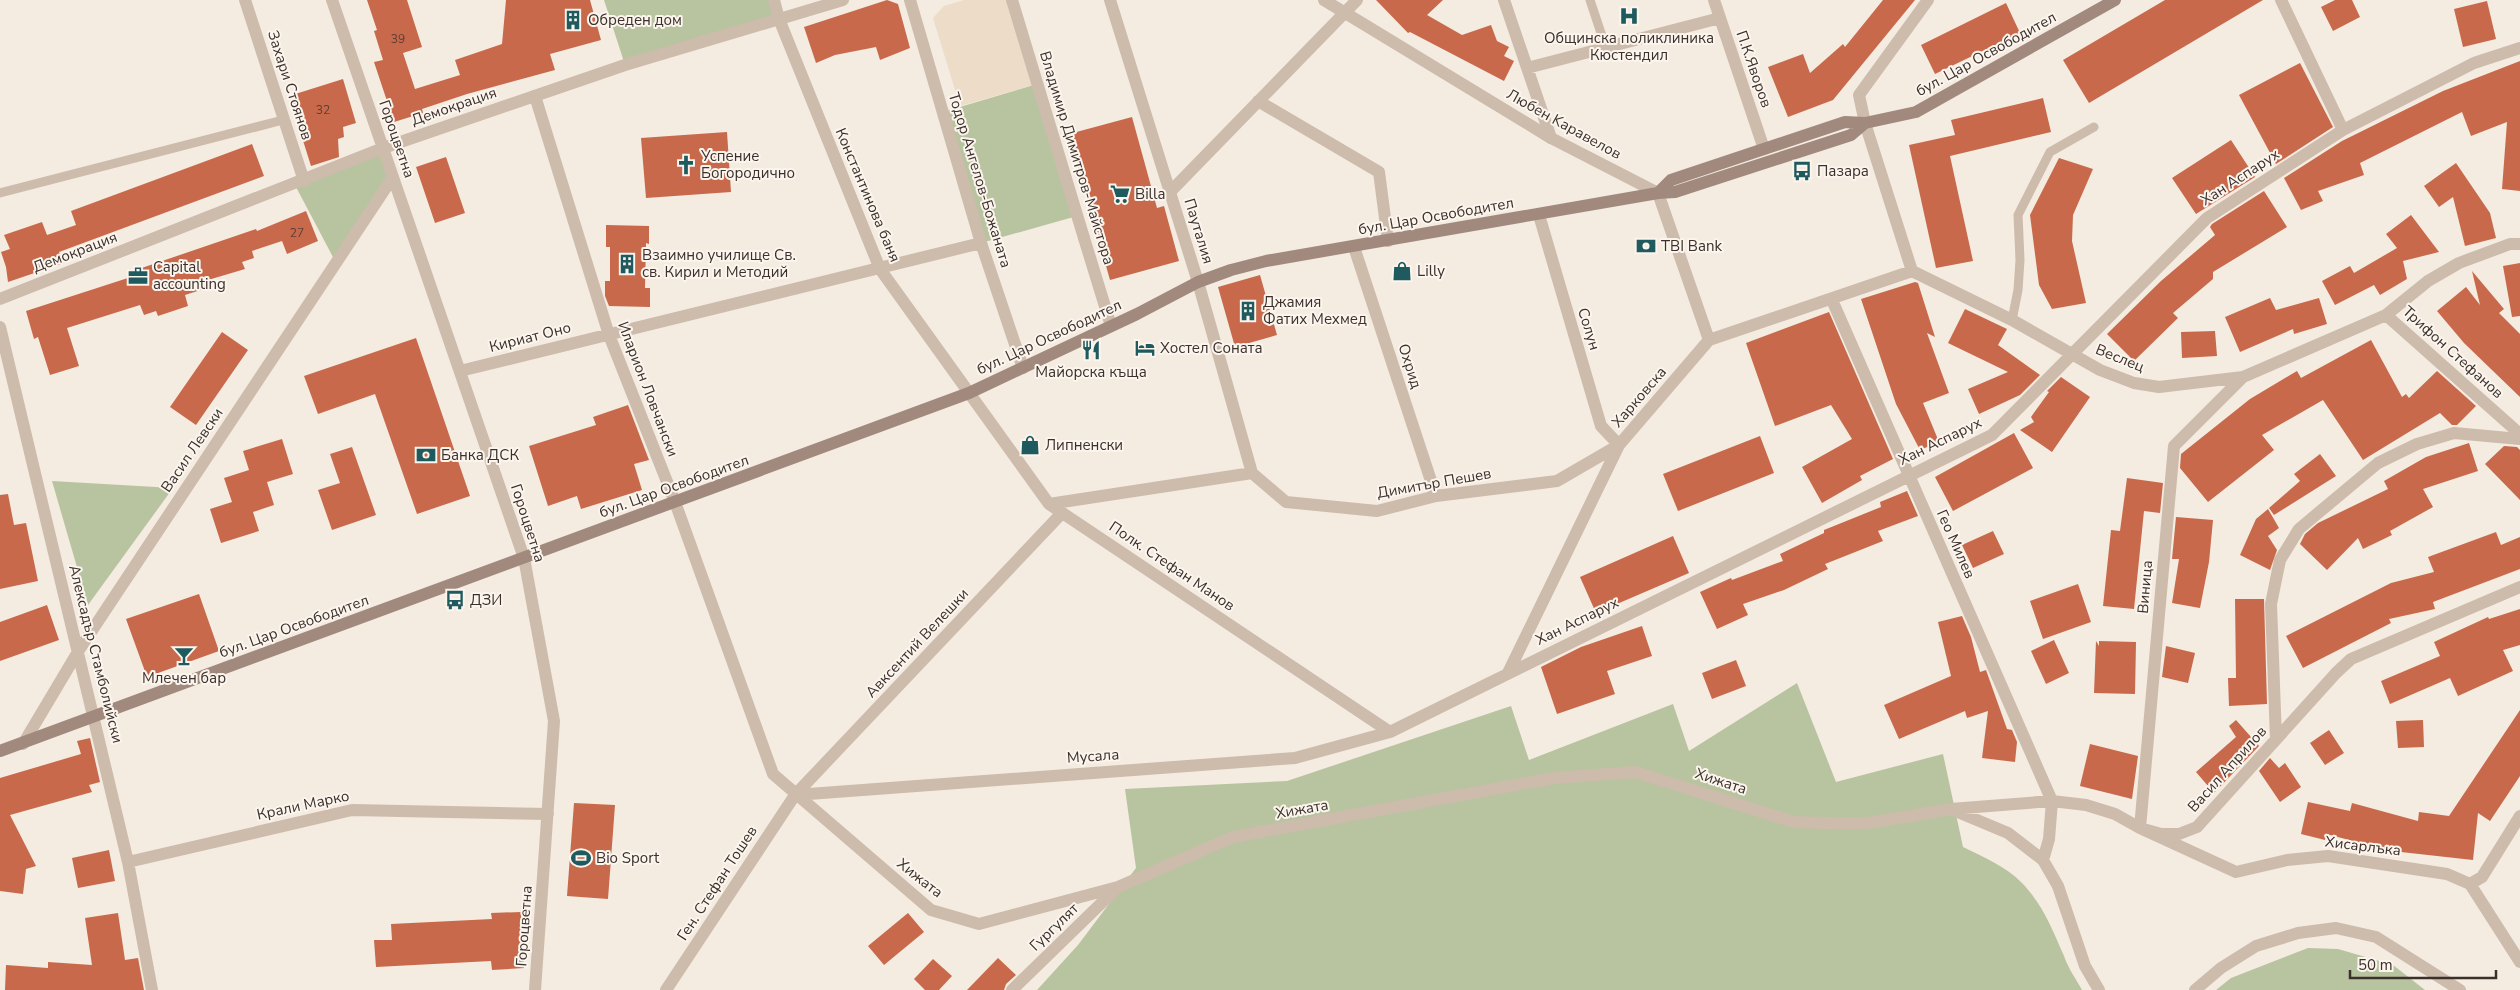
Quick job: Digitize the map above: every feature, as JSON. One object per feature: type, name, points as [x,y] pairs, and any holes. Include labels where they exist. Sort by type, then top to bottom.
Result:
[{"type":"main road","name":"бул. Цар Освободител","points":[[0,751],[969,393],[1111,326],[1198,282],[1231,270],[1266,261],[1658,193],[1675,192],[1851,135],[1864,123],[1916,112],[2115,0]]},
{"type":"main road","points":[[1658,193],[1671,180],[1845,122],[1864,123]]},
{"type":"street","name":"Захари Стоянов","points":[[245,0],[304,181]]},
{"type":"street","name":"Гороцветна","points":[[332,0],[524,558],[554,721],[535,990]]},
{"type":"street","name":"Константинова баня","points":[[774,0],[779,19],[880,269],[969,393]]},
{"type":"street","name":"Демокрация","points":[[0,299],[304,181],[383,148],[625,65],[843,0]]},
{"type":"street","name":"Тодор Ангелов-Божаната","points":[[910,0],[981,243],[1023,368]]},
{"type":"street","name":"Владимир Димитров-Майстора","points":[[1012,0],[1111,326]]},
{"type":"street","name":"Пауталия","points":[[1110,0],[1198,282],[1252,473]]},
{"type":"street","name":"Любен Kаравелов","points":[[1324,0],[1551,138],[1658,193]]},
{"type":"street","points":[[1170,192],[1357,0]]},
{"type":"street","points":[[1504,0],[1551,138]]},
{"type":"street","name":"П.К.Яворов","points":[[1714,0],[1764,149]]},
{"type":"street","points":[[1658,193],[1710,340],[1832,300],[1912,271],[1864,123],[1858,95],[1928,0]]},
{"type":"street","points":[[2281,0],[2343,130]]},
{"type":"street","points":[[1527,68],[1720,18]]},
{"type":"street","name":"Хан Аспарух","points":[[1390,732],[1992,435],[2206,218],[2343,130],[2474,63],[2520,48]]},
{"type":"street","name":"Иларион Ловчански","points":[[535,96],[609,335],[675,502],[773,774],[795,795]]},
{"type":"street","points":[[1258,101],[1379,172],[1388,241]]},
{"type":"street","name":"Васил Левски","points":[[23,744],[79,650],[393,177]]},
{"type":"street","name":"Солун","points":[[1539,215],[1601,426],[1618,445]]},
{"type":"street","name":"Кириат Оно","points":[[460,371],[981,243]]},
{"type":"street","name":"Веслец","points":[[1912,271],[2012,320],[2100,370],[2142,384],[2159,387],[2243,377],[2386,315],[2435,276],[2459,263],[2510,244],[2520,244]]},
{"type":"street","name":"Охрид","points":[[1354,247],[1436,496]]},
{"type":"street","name":"Гео Милев","points":[[1832,300],[2052,801]]},
{"type":"street","name":"Трифон Стефанов","points":[[2386,315],[2520,434]]},
{"type":"street","name":"Алексадър Стамболийски","points":[[0,327],[95,717],[128,862],[152,990]]},
{"type":"street","name":"Харковска","points":[[1508,673],[1618,445],[1710,340]]},
{"type":"street","name":"Виница","points":[[2140,828],[2174,446],[2243,377]]},
{"type":"street","name":"Полк. Стефан Манов","points":[[969,393],[1049,504],[1390,732]]},
{"type":"street","points":[[2276,738],[2271,604],[2280,560],[2298,529],[2378,463],[2417,444],[2454,433],[2520,439]]},
{"type":"street","name":"Димитър Пешев","points":[[1252,473],[1286,502],[1377,511],[1436,496],[1557,481],[1618,445]]},
{"type":"street","points":[[1049,504],[1252,473]]},
{"type":"street","name":"Авксентий Велешки","points":[[795,795],[1062,513]]},
{"type":"street","name":"Васил Априлов","points":[[1862,824],[1950,809],[2052,801],[2086,805],[2115,814],[2140,828],[2161,834],[2179,834],[2197,827],[2276,738],[2351,659],[2520,588]]},
{"type":"street","name":"Мусала","points":[[795,795],[1295,758],[1390,732]]},
{"type":"street","name":"Хижата","points":[[795,795],[931,910],[979,924],[1118,887],[1233,837],[1554,778],[1635,772],[1794,822],[1862,824]]},
{"type":"street","name":"Ген. Стефан Тошев","points":[[666,990],[795,795]]},
{"type":"street","points":[[2043,860],[2049,839],[2052,801]]},
{"type":"street","points":[[1950,809],[2008,833],[2043,860],[2058,886],[2085,966],[2099,990]]},
{"type":"street","name":"Крали Марко","points":[[128,862],[352,810],[548,814]]},
{"type":"street","points":[[2520,816],[2482,877],[2470,884],[2520,962]]},
{"type":"street","name":"Хисарлъка","points":[[2140,828],[2236,872],[2287,860],[2328,856],[2447,874],[2470,884]]},
{"type":"street","name":"Гургулят","points":[[1012,990],[1118,887]]},
{"type":"street","points":[[2195,990],[2221,968],[2256,946],[2298,933],[2336,928],[2376,938],[2460,990]]},
{"type":"lane","points":[[1590,0],[1606,48]]},
{"type":"lane","points":[[0,193],[283,120]]},
{"type":"lane","points":[[2012,320],[2018,290],[2020,260],[2018,215],[2050,152],[2094,127]]},
{"type":"green space","points":[[604,0],[774,0],[779,19],[625,65]]},
{"type":"green space","points":[[1037,84],[1077,216],[981,243],[943,112]]},
{"type":"green space","points":[[381,152],[390,176],[334,259],[296,187]]},
{"type":"green space","points":[[52,481],[173,488],[88,605]]},
{"type":"green space","points":[[1797,683],[1836,782],[1943,754],[1963,847],[2009,872],[2030,892],[2047,918],[2068,965],[2082,990],[1037,990],[1078,945],[1136,868],[1125,789],[1287,781],[1511,706],[1529,760],[1673,704],[1689,751]]},
{"type":"green space","points":[[2308,948],[2338,949],[2393,965],[2425,990],[2216,990],[2231,978]]},
{"type":"shaded area","points":[[964,0],[1012,0],[1037,84],[960,106],[933,18],[944,6]]},
{"type":"building","points":[[367,0],[407,0],[422,47],[403,53],[415,89],[460,75],[455,60],[502,44],[506,0],[590,0],[601,40],[550,54],[555,70],[467,94],[422,109],[423,113],[394,122],[374,62],[383,60],[374,31],[377,30]]},
{"type":"building","points":[[887,0],[898,4],[910,48],[880,60],[876,47],[835,55],[816,63],[804,27]]},
{"type":"building","points":[[1376,0],[1443,0],[1427,15],[1462,35],[1491,25],[1497,41],[1509,47],[1504,56],[1514,61],[1504,81],[1410,32],[1408,33]]},
{"type":"building","points":[[1883,0],[1915,0],[1833,100],[1788,117],[1768,67],[1803,54],[1810,73],[1843,44],[1845,47]]},
{"type":"building","points":[[2165,0],[2263,0],[2089,103],[2063,60]]},
{"type":"building","points":[[2335,0],[2352,0],[2360,17],[2333,31],[2321,7]]},
{"type":"building","points":[[2487,1],[2496,39],[2463,47],[2454,9]]},
{"type":"building","points":[[2006,3],[2020,33],[1935,74],[1921,45]]},
{"type":"building","points":[[2520,61],[2520,191],[2502,189],[2507,122],[2471,136],[2462,112],[2360,163],[2364,175],[2318,191],[2323,201],[2301,210],[2284,178],[2342,141],[2443,91]]},
{"type":"building","points":[[2300,63],[2333,127],[2276,164],[2239,95]]},
{"type":"building","points":[[343,79],[356,123],[343,127],[344,137],[338,139],[339,157],[311,166],[289,96]]},
{"type":"building","points":[[2043,98],[2051,132],[1950,156],[1973,261],[1936,268],[1909,145],[1955,135],[1951,120]]},
{"type":"building","name":"Billa","points":[[1132,117],[1157,208],[1164,206],[1179,261],[1110,280],[1069,134]]},
{"type":"building","name":"Успение Богородично","points":[[727,132],[731,192],[646,198],[641,138]]},
{"type":"building","points":[[2231,140],[2255,177],[2196,214],[2172,178]]},
{"type":"building","points":[[252,144],[264,176],[59,252],[64,263],[8,282],[1,252],[10,249],[4,235],[42,222],[47,235],[76,225],[71,211]]},
{"type":"building","points":[[446,157],[465,213],[435,223],[416,167]]},
{"type":"building","points":[[2059,158],[2093,169],[2073,215],[2072,241],[2086,303],[2052,309],[2039,285],[2030,215]]},
{"type":"building","points":[[2456,163],[2490,213],[2496,238],[2465,246],[2453,197],[2439,207],[2424,186]]},
{"type":"building","points":[[2264,191],[2287,227],[2213,272],[2213,279],[2173,313],[2178,318],[2134,361],[2107,334],[2161,281],[2215,235],[2210,227],[2212,224]]},
{"type":"building","points":[[306,211],[318,241],[287,254],[282,241],[252,251],[254,258],[242,262],[245,269],[208,280],[210,287],[185,295],[188,306],[158,316],[156,311],[144,315],[140,305],[67,328],[79,366],[50,375],[38,337],[34,339],[26,311],[131,277],[130,272],[256,229],[257,231]]},
{"type":"building","points":[[2411,215],[2439,252],[2403,261],[2407,279],[2380,295],[2374,285],[2335,305],[2322,281],[2350,266],[2354,273],[2397,248],[2386,234]]},
{"type":"building","name":"Взаимно училище Св. св. Кирил и Методий","points":[[606,225],[649,226],[649,244],[646,243],[645,288],[650,288],[650,307],[609,306],[605,296],[605,281],[610,281],[610,247],[606,247]]},
{"type":"building","points":[[2520,263],[2520,316],[2512,317],[2503,266]]},
{"type":"building","points":[[2472,271],[2504,309],[2499,313],[2520,334],[2520,397],[2464,343],[2437,311],[2466,287],[2480,305]]},
{"type":"building","name":"Джамия Фатих Мехмед","points":[[1260,275],[1277,335],[1235,347],[1218,287]]},
{"type":"building","points":[[1915,282],[1918,283],[1935,337],[1927,333],[1949,393],[1923,403],[1939,442],[1920,450],[1896,404],[1861,299]]},
{"type":"building","points":[[2270,298],[2276,310],[2319,298],[2327,324],[2294,334],[2293,329],[2240,352],[2225,317]]},
{"type":"building","points":[[1965,309],[2007,329],[1998,345],[2040,375],[2020,395],[1979,414],[1968,389],[2008,372],[1948,343]]},
{"type":"building","points":[[1829,312],[1893,459],[1860,476],[1862,480],[1822,503],[1802,467],[1852,439],[1831,405],[1775,426],[1746,343]]},
{"type":"building","points":[[2215,331],[2217,356],[2182,358],[2181,332]]},
{"type":"building","points":[[222,332],[248,350],[196,425],[170,407]]},
{"type":"building","name":"Банка ДСК","points":[[416,338],[470,496],[417,514],[375,394],[318,414],[304,376]]},
{"type":"building","points":[[2371,340],[2402,397],[2406,394],[2409,398],[2437,371],[2476,406],[2457,425],[2452,425],[2440,413],[2363,460],[2323,400],[2262,435],[2274,450],[2208,502],[2180,468],[2181,454],[2250,399],[2297,371],[2301,378]]},
{"type":"building","points":[[2061,377],[2090,397],[2052,452],[2020,430],[2034,422],[2031,417],[2049,392],[2047,391]]},
{"type":"building","points":[[628,405],[649,460],[634,464],[642,490],[581,509],[577,496],[548,506],[529,446],[596,425],[593,417]]},
{"type":"building","points":[[2014,433],[2033,468],[1953,511],[1935,477]]},
{"type":"building","points":[[1760,436],[1774,473],[1678,511],[1663,474]]},
{"type":"building","points":[[282,439],[293,474],[267,482],[274,505],[253,512],[259,531],[221,543],[210,509],[232,502],[224,478],[249,470],[243,451]]},
{"type":"building","points":[[2469,443],[2478,471],[2423,489],[2433,507],[2390,531],[2392,535],[2363,549],[2358,538],[2327,570],[2300,544],[2305,534],[2318,523],[2388,489],[2384,481],[2426,457]]},
{"type":"building","points":[[2504,446],[2517,447],[2520,450],[2520,500],[2485,464]]},
{"type":"building","points":[[352,447],[376,515],[332,530],[318,490],[340,483],[330,454]]},
{"type":"building","points":[[2320,454],[2336,476],[2274,515],[2269,508],[2300,481],[2294,474]]},
{"type":"building","points":[[2127,478],[2163,483],[2160,513],[2144,511],[2134,609],[2103,606],[2111,530],[2120,531]]},
{"type":"building","points":[[1907,491],[1918,516],[1878,531],[1883,541],[1825,564],[1828,569],[1784,590],[1743,604],[1748,615],[1717,629],[1700,592],[1731,578],[1732,580],[1783,561],[1780,554],[1824,533],[1824,530],[1881,507],[1880,502]]},
{"type":"building","points":[[8,494],[14,525],[26,523],[38,581],[0,589],[0,495]]},
{"type":"building","points":[[2268,509],[2279,528],[2268,536],[2277,550],[2270,570],[2240,555],[2256,519]]},
{"type":"building","points":[[2176,517],[2213,520],[2209,562],[2200,608],[2172,603],[2179,559],[2172,559]]},
{"type":"building","points":[[1993,531],[2004,554],[1973,568],[1962,545]]},
{"type":"building","points":[[2496,532],[2501,545],[2520,537],[2520,569],[2433,602],[2435,609],[2389,619],[2391,623],[2303,668],[2286,636],[2391,583],[2434,572],[2428,557]]},
{"type":"building","points":[[1673,536],[1689,573],[1596,613],[1580,577]]},
{"type":"building","points":[[2078,584],[2091,622],[2043,639],[2030,601]]},
{"type":"building","points":[[199,594],[219,651],[147,677],[126,619]]},
{"type":"building","points":[[2235,599],[2264,599],[2267,704],[2229,706],[2228,678],[2236,678]]},
{"type":"building","points":[[47,605],[59,640],[0,661],[0,622]]},
{"type":"building","points":[[2520,609],[2520,645],[2503,650],[2513,671],[2458,696],[2450,678],[2390,704],[2381,681],[2440,656],[2434,642],[2488,617],[2489,619]]},
{"type":"building","points":[[1962,616],[1971,637],[1980,672],[1986,670],[2007,729],[2012,730],[2017,742],[2015,762],[1982,758],[1988,711],[1967,718],[1965,711],[1899,739],[1884,705],[1951,676],[1938,622]]},
{"type":"building","points":[[1642,626],[1652,656],[1607,671],[1615,694],[1557,714],[1541,667],[1581,647]]},
{"type":"building","points":[[2054,640],[2069,673],[2046,684],[2031,651]]},
{"type":"building","points":[[2096,641],[2099,646],[2099,641],[2136,642],[2135,694],[2094,693]]},
{"type":"building","points":[[2166,646],[2195,653],[2188,683],[2162,677]]},
{"type":"building","points":[[1736,660],[1746,686],[1712,699],[1702,673]]},
{"type":"building","points":[[2520,710],[2520,776],[2490,821],[2478,813],[2473,860],[2392,851],[2326,834],[2325,840],[2301,834],[2308,802],[2350,811],[2352,803],[2418,821],[2419,812],[2449,816]]},
{"type":"building","points":[[2236,720],[2259,746],[2214,793],[2196,772],[2236,737],[2229,726]]},
{"type":"building","points":[[2423,720],[2424,747],[2398,748],[2396,721]]},
{"type":"building","points":[[2329,730],[2344,753],[2325,765],[2310,743]]},
{"type":"building","points":[[90,738],[100,782],[89,785],[92,792],[10,815],[36,866],[26,869],[23,894],[0,891],[0,778],[81,754],[77,741]]},
{"type":"building","points":[[2090,744],[2138,756],[2132,799],[2080,786]]},
{"type":"building","points":[[2270,758],[2279,768],[2285,763],[2301,787],[2280,802],[2259,771]]},
{"type":"building","points":[[574,803],[615,805],[608,899],[567,896]]},
{"type":"building","points":[[109,850],[115,881],[78,888],[72,858]]},
{"type":"building","points":[[521,912],[524,968],[492,970],[491,961],[376,967],[374,940],[392,940],[391,924],[492,919],[491,913]]},
{"type":"building","points":[[118,913],[125,960],[138,958],[144,990],[5,990],[6,965],[48,968],[48,962],[92,965],[85,918]]},
{"type":"building","points":[[908,913],[924,932],[884,965],[868,946]]},
{"type":"building","points":[[998,958],[1016,975],[1006,984],[1004,990],[967,990]]},
{"type":"building","points":[[933,959],[952,976],[939,990],[925,990],[914,979]]},
{"type":"place","name":"Общинска поликлиника Кюстендил","points":[[1629,16]]},
{"type":"place","name":"Обреден дом","points":[[573,20]]},
{"type":"place","name":"Успение Богородично","points":[[686,165]]},
{"type":"place","name":"Пазара","points":[[1802,171]]},
{"type":"place","name":"Billa","points":[[1120,194]]},
{"type":"place","name":"TBI Bank","points":[[1646,246]]},
{"type":"place","name":"Взаимно училище Св. св. Кирил и Методий","points":[[627,264]]},
{"type":"place","name":"Lilly","points":[[1402,271]]},
{"type":"place","name":"Capital accounting","points":[[138,276]]},
{"type":"place","name":"Джамия Фатих Мехмед","points":[[1248,311]]},
{"type":"place","name":"Хостел Соната","points":[[1145,348]]},
{"type":"place","name":"Майорска къща","points":[[1091,350]]},
{"type":"place","name":"Липненски","points":[[1030,445]]},
{"type":"place","name":"Банка ДСК","points":[[426,455]]},
{"type":"place","name":"ДЗИ","points":[[455,600]]},
{"type":"place","name":"Млечен бар","points":[[184,656]]},
{"type":"place","name":"Bio Sport","points":[[581,858]]}]
